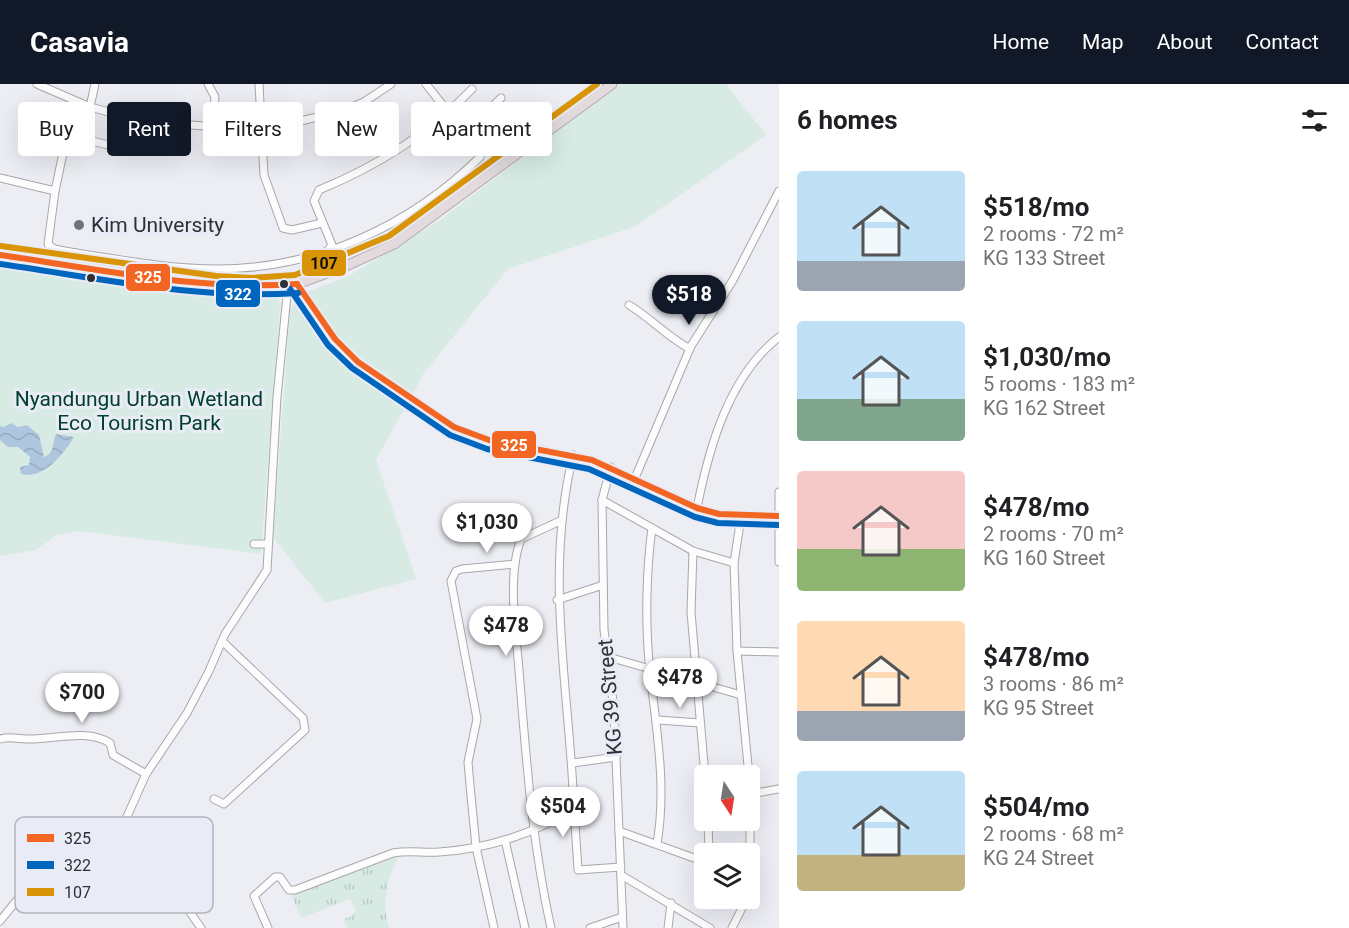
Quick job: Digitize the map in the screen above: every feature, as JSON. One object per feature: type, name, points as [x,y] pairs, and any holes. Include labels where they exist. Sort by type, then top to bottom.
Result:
[{"type":"highway","points":[[0,255],[215,285],[296,284],[354,263],[394,244],[609,85]]},
{"type":"street","points":[[37,84],[79,102]]},
{"type":"street","points":[[91,102],[95,84]]},
{"type":"street","points":[[208,84],[215,102]]},
{"type":"street","points":[[260,102],[259,85],[269,84]]},
{"type":"street","points":[[303,120],[343,111],[364,102],[391,84]]},
{"type":"street","points":[[426,84],[440,102]]},
{"type":"street","points":[[460,102],[472,89]]},
{"type":"street","points":[[497,102],[501,98]]},
{"type":"street","points":[[95,108],[147,122],[203,126]]},
{"type":"street","points":[[127,817],[146,774],[187,713],[233,619],[263,579],[268,564],[268,544],[296,284],[330,250],[332,241],[314,201],[319,190],[374,164],[411,139]]},
{"type":"street","points":[[61,156],[48,244],[54,249],[189,268],[217,269],[274,265],[330,250],[373,233],[413,211],[460,177],[480,157]]},
{"type":"street","points":[[263,156],[264,175],[283,228],[292,230],[322,223]]},
{"type":"street","points":[[0,178],[55,191]]},
{"type":"street","points":[[634,478],[690,349],[733,280],[779,191]]},
{"type":"street","points":[[76,253],[93,267]]},
{"type":"street","points":[[296,284],[335,339],[352,357],[388,385],[444,421],[489,440],[573,455],[611,467],[697,508],[741,517],[778,516]]},
{"type":"street","points":[[629,305],[651,320],[663,333],[690,349]]},
{"type":"street","points":[[697,508],[719,433],[740,380],[751,362],[779,337]]},
{"type":"street","points":[[573,455],[560,521],[557,600],[573,763],[578,870],[621,871],[710,928]]},
{"type":"street","name":"KG 39 Street","points":[[611,467],[602,500],[603,585],[605,656],[614,710],[623,928]]},
{"type":"street","points":[[779,492],[779,562]]},
{"type":"street","points":[[602,500],[693,551],[734,563]]},
{"type":"street","points":[[741,517],[734,563],[737,651],[748,765]]},
{"type":"street","points":[[551,928],[533,830],[516,624],[515,564],[521,539],[560,521]]},
{"type":"street","points":[[652,528],[648,555],[650,669],[658,720],[662,793],[657,844]]},
{"type":"street","points":[[254,544],[268,544]]},
{"type":"street","points":[[693,551],[691,612],[704,765]]},
{"type":"street","points":[[494,928],[476,847],[468,762],[477,719],[452,575],[462,569],[515,564]]},
{"type":"street","points":[[557,600],[603,585]]},
{"type":"street","points":[[214,799],[224,804],[305,730],[303,718],[222,641]]},
{"type":"street","points":[[737,651],[779,652]]},
{"type":"street","points":[[605,656],[741,695]]},
{"type":"street","points":[[658,720],[700,723]]},
{"type":"street","points":[[0,739],[11,736],[25,739],[98,737],[110,743],[113,755],[146,774]]},
{"type":"street","points":[[573,763],[616,757]]},
{"type":"street","points":[[760,792],[779,789]]},
{"type":"street","points":[[268,928],[254,896],[276,877],[280,878],[289,890],[295,890],[393,853],[408,850],[439,852],[505,840],[533,830],[574,808]]},
{"type":"street","points":[[620,831],[694,858]]},
{"type":"street","points":[[505,840],[525,928]]},
{"type":"street","points":[[0,921],[15,902]]},
{"type":"street","points":[[668,928],[671,903]]},
{"type":"street","points":[[732,928],[742,909]]},
{"type":"street","points":[[191,913],[201,928]]},
{"type":"street","points":[[590,928],[622,916]]},
{"type":"green space","name":"Nyandungu Urban Wetland Eco Tourism Park","points":[[620,84],[726,84],[766,135],[634,227],[508,269],[424,373],[376,460],[416,579],[325,603],[273,537],[290,309],[309,291],[347,277],[440,220],[525,156],[552,156],[552,135]]},
{"type":"green space","name":"Nyandungu Urban Wetland Eco Tourism Park","points":[[0,263],[171,288],[274,293],[278,297],[280,305],[261,554],[78,531],[56,535],[36,550],[0,556]]},
{"type":"green space","points":[[393,853],[398,858],[386,892],[389,928],[347,928],[343,919],[350,917],[356,910],[350,899],[301,918],[289,890]]},
{"type":"water","points":[[11,423],[18,427],[27,425],[39,435],[44,457],[52,450],[56,434],[74,437],[59,458],[45,469],[29,475],[21,474],[20,467],[29,465],[30,457],[18,447],[8,447],[0,440],[0,426],[4,427]]},
{"type":"transit line","name":"107","points":[[1,246],[216,276],[252,278],[295,275],[389,236],[597,84]]},
{"type":"transit line","name":"325","points":[[0,255],[185,282],[297,284]]},
{"type":"transit line","name":"322","points":[[0,264],[186,291],[298,293]]},
{"type":"transit line","name":"325","points":[[297,284],[335,339],[358,362],[454,427],[489,440],[592,460],[697,508],[719,514],[779,516]]},
{"type":"transit line","name":"322","points":[[290,289],[328,345],[352,368],[450,435],[487,449],[589,469],[695,517],[718,523],[779,525]]},
{"type":"place","name":"Kim University","points":[[79,225]]}]
